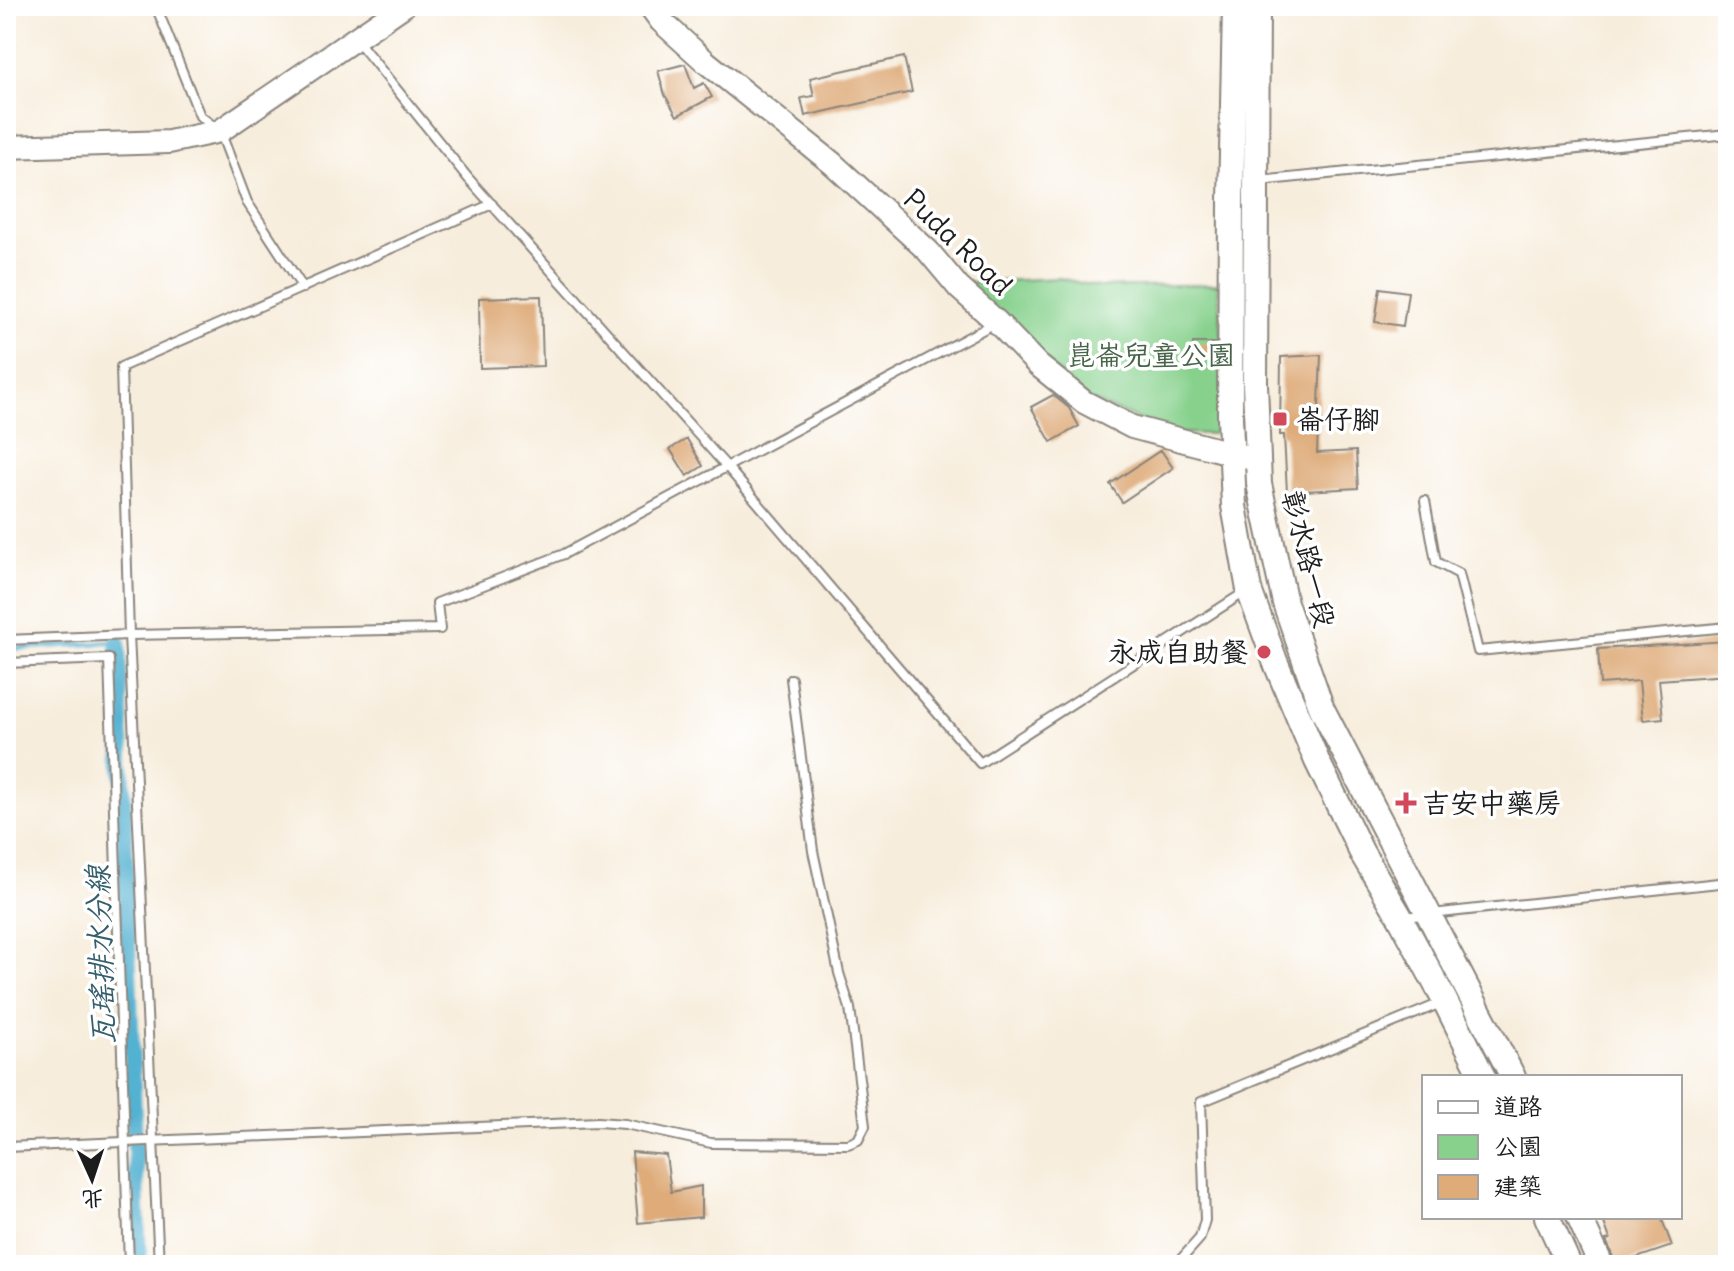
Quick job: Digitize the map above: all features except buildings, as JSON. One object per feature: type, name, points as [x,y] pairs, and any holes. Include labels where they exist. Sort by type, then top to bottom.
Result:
[{"type":"main road","points":[[1235,6],[1230,284],[1232,454],[1234,506],[1249,590],[1317,761],[1362,853],[1400,917],[1482,1075]]},
{"type":"main road","name":"彰水路一段","points":[[1257,6],[1255,384],[1259,484],[1285,603],[1322,709],[1512,1075]]},
{"type":"main road","points":[[1284,682],[1309,673]]},
{"type":"main road","points":[[1548,1219],[1569,1265]]},
{"type":"main road","points":[[1580,1219],[1601,1265]]},
{"type":"street","points":[[6,147],[169,142],[220,131],[403,6]]},
{"type":"street","name":"Puda Road","points":[[650,6],[661,21],[706,62],[832,163],[928,251],[959,288],[1038,365],[1084,402],[1132,427],[1258,460]]},
{"type":"lane","points":[[156,6],[200,116],[220,131],[247,202],[303,288]]},
{"type":"lane","points":[[356,38],[468,178],[728,468],[980,763],[1249,590]]},
{"type":"lane","points":[[1256,181],[1728,134]]},
{"type":"lane","points":[[159,1265],[130,659],[121,367],[492,204]]},
{"type":"lane","points":[[6,640],[440,629],[437,603],[564,554],[997,322]]},
{"type":"lane","points":[[1425,501],[1436,562],[1459,574],[1478,651],[1728,627]]},
{"type":"lane","points":[[109,659],[129,1265]]},
{"type":"lane","points":[[6,663],[130,659]]},
{"type":"lane","points":[[6,1147],[598,1122],[625,1124],[711,1143],[848,1144],[858,1140],[865,1126],[850,1008],[839,973],[813,851],[791,679]]},
{"type":"lane","points":[[1400,917],[1728,882]]},
{"type":"lane","points":[[1176,1265],[1200,1238],[1205,1220],[1201,1102],[1445,1001]]},
{"type":"green space","name":"崑崙兒童公園","points":[[1059,278],[1098,287],[1218,284],[1227,413],[1213,434],[1172,433],[1087,399],[962,283]]},
{"type":"waterway","points":[[6,649],[118,642]]},
{"type":"waterway","name":"瓦瑤排水分線","points":[[118,642],[139,1265]]},
{"type":"place","name":"崙仔腳","points":[[1280,419]]},
{"type":"place","name":"永成自助餐","points":[[1264,652]]},
{"type":"place","name":"吉安中藥房","points":[[1406,803]]}]
